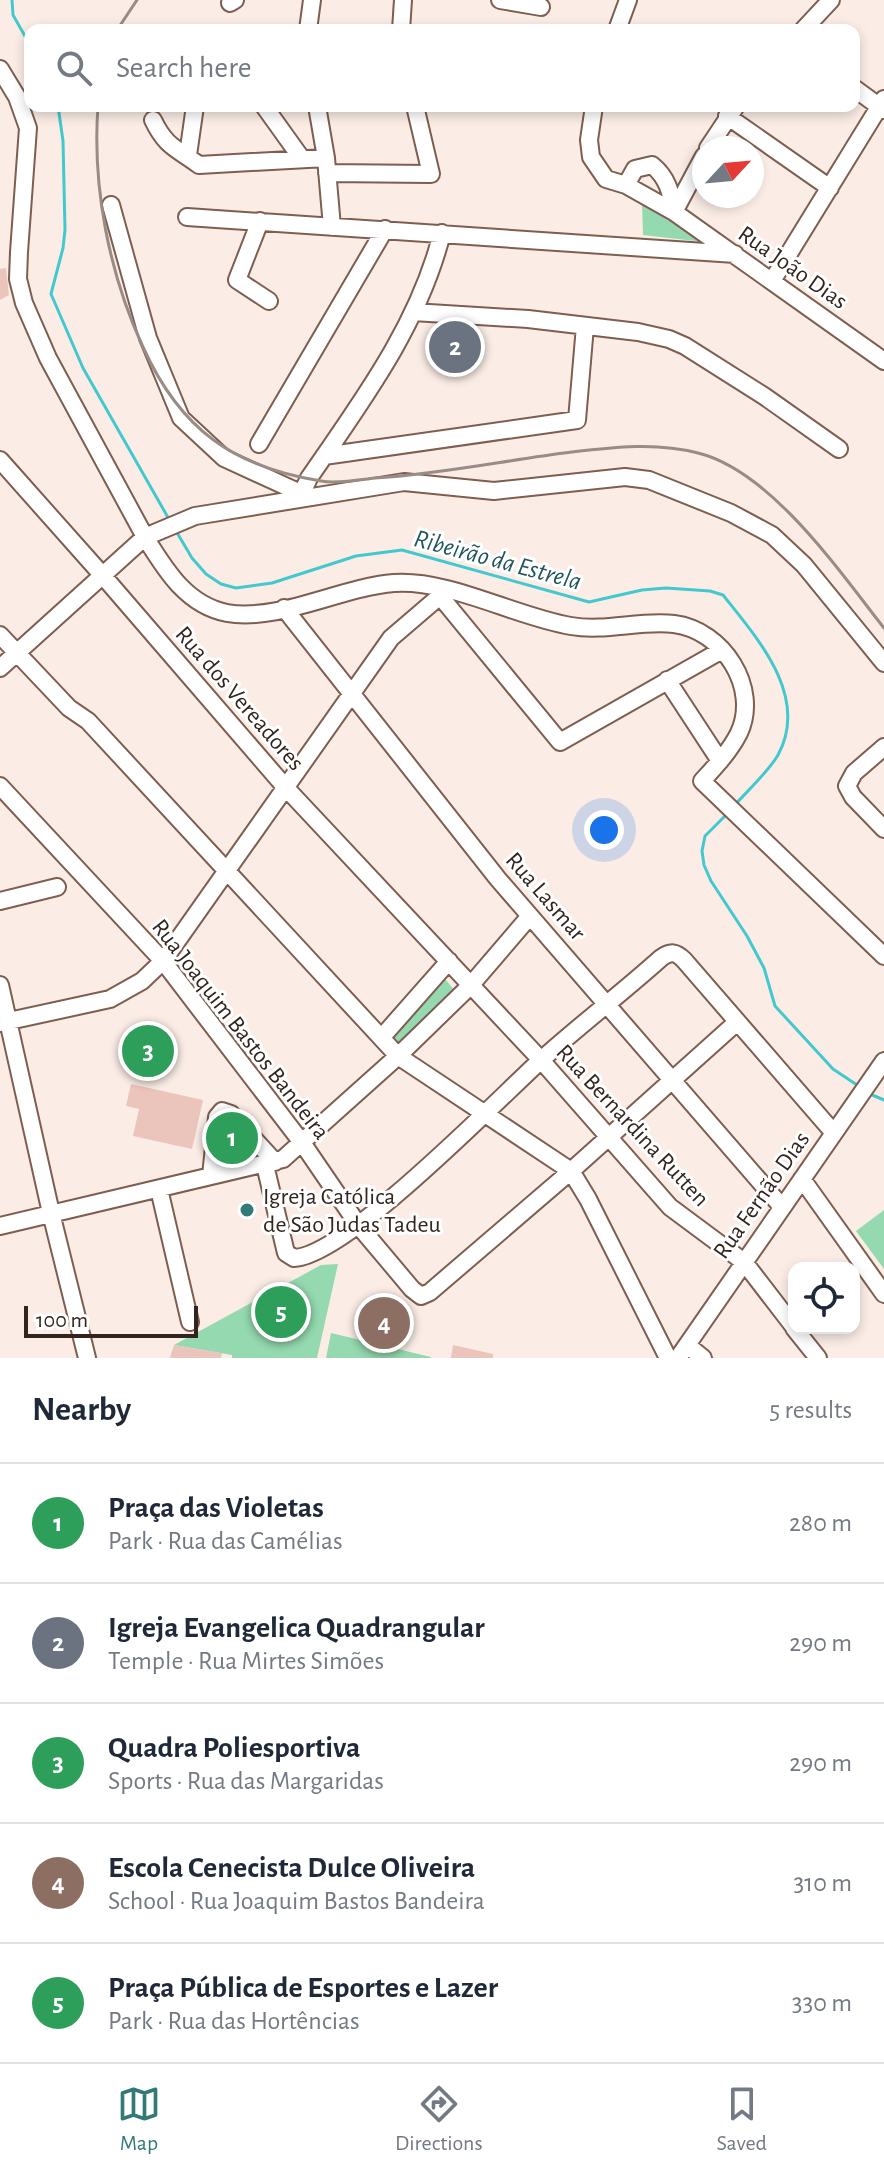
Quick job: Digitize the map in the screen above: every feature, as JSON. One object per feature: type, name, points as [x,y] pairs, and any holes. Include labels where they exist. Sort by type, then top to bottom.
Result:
[{"type":"street","points":[[309,24],[312,0]]},
{"type":"street","points":[[401,24],[403,0]]},
{"type":"street","points":[[500,0],[541,7]]},
{"type":"street","points":[[619,24],[628,0]]},
{"type":"street","points":[[809,24],[831,0]]},
{"type":"street","points":[[0,69],[17,97],[28,128],[18,279],[24,303],[48,358],[174,581],[188,594],[226,613],[246,614],[284,608],[344,592],[412,583],[573,627],[672,623],[708,637],[722,650],[738,673],[745,708],[739,733],[702,781],[884,956]]},
{"type":"street","points":[[772,281],[882,105],[860,92]]},
{"type":"street","points":[[188,155],[194,112]]},
{"type":"street","points":[[268,112],[302,159]]},
{"type":"street","points":[[318,112],[327,165],[332,227]]},
{"type":"street","points":[[153,120],[163,140],[199,165],[302,159],[327,165],[431,174],[416,112]]},
{"type":"street","name":"Rua João Dias","points":[[593,112],[589,140],[591,157],[606,179],[626,185],[674,212],[884,361]]},
{"type":"street","points":[[716,136],[731,112]]},
{"type":"street","points":[[735,112],[830,188]]},
{"type":"street","points":[[626,185],[635,169],[652,165],[661,172],[671,191],[674,212]]},
{"type":"street","points":[[674,212],[692,178]]},
{"type":"street","points":[[111,205],[148,338],[181,418],[224,458],[296,491],[300,497]]},
{"type":"street","points":[[187,217],[735,254]]},
{"type":"street","points":[[260,221],[237,280],[269,301]]},
{"type":"street","points":[[259,444],[385,229]]},
{"type":"street","points":[[300,497],[309,478],[381,373],[433,267],[442,233]]},
{"type":"street","points":[[413,312],[528,319],[653,335],[685,346],[839,449]]},
{"type":"street","points":[[324,456],[577,420],[585,326]]},
{"type":"street","name":"Rua dos Vereadores","points":[[0,460],[286,788],[470,986]]},
{"type":"street","points":[[0,668],[148,535],[195,516],[404,482],[494,491],[614,477],[649,480],[731,513],[772,535],[804,565],[884,663]]},
{"type":"street","points":[[4,1022],[110,999],[142,981],[163,961],[391,638],[442,593]]},
{"type":"street","points":[[442,593],[560,742],[722,650]]},
{"type":"street","name":"Rua Lasmar","points":[[284,608],[530,916],[782,1207]]},
{"type":"street","points":[[0,635],[69,708],[88,721],[398,1056],[571,1171],[668,1358]]},
{"type":"street","points":[[667,680],[720,761]]},
{"type":"street","points":[[884,747],[848,781],[848,790],[884,829]]},
{"type":"street","name":"Rua Joaquim Bastos Bandeira","points":[[0,786],[163,961],[303,1144],[359,1226],[418,1295],[427,1294],[571,1171]]},
{"type":"street","points":[[0,901],[57,887]]},
{"type":"street","points":[[0,1226],[270,1163],[303,1144],[470,986],[530,916]]},
{"type":"street","points":[[211,1176],[217,1117],[221,1111],[231,1114],[270,1163],[282,1246],[289,1257],[310,1255],[359,1226],[541,1060],[671,953],[678,954],[833,1132]]},
{"type":"street","points":[[382,1037],[449,961]]},
{"type":"street","points":[[0,985],[4,1022],[87,1358]]},
{"type":"street","name":"Rua Bernardina Rutten","points":[[470,986],[541,1060],[670,1207],[744,1262],[788,1320]]},
{"type":"street","points":[[571,1171],[606,1136],[737,1022]]},
{"type":"street","name":"Rua Fernão Dias","points":[[682,1351],[879,1068]]},
{"type":"street","points":[[802,1179],[884,1294]]},
{"type":"street","points":[[159,1189],[190,1322]]},
{"type":"street","name":"Rua Bernardina Rutten","points":[[799,1334],[818,1358]]},
{"type":"street","points":[[682,1351],[703,1358]]},
{"type":"green space","points":[[642,203],[657,209],[704,242],[643,235]]},
{"type":"green space","points":[[445,979],[456,992],[399,1049],[391,1038]]},
{"type":"green space","points":[[128,1030],[174,1037],[168,1073],[123,1065]]},
{"type":"green space","points":[[224,1121],[260,1154],[260,1159],[221,1165],[217,1161]]},
{"type":"green space","points":[[884,1210],[884,1269],[856,1231]]},
{"type":"green space","points":[[338,1264],[317,1358],[232,1358],[232,1355],[174,1345],[321,1265]]},
{"type":"green space","points":[[331,1333],[431,1357],[431,1358],[326,1358]]},
{"type":"building","points":[[6,268],[9,295],[0,300],[0,269]]},
{"type":"building","points":[[449,326],[465,327],[463,369],[444,367]]},
{"type":"building","points":[[131,1084],[203,1100],[192,1149],[133,1136],[139,1109],[126,1106]]},
{"type":"building","points":[[174,1345],[222,1353],[221,1358],[170,1358]]},
{"type":"building","points":[[453,1345],[493,1354],[493,1358],[451,1358]]},
{"type":"waterway","name":"Ribeirão da Estrela","points":[[12,0],[13,15],[24,34]]},
{"type":"waterway","name":"Ribeirão da Estrela","points":[[59,112],[63,141],[65,230],[51,294],[83,368],[170,521]]},
{"type":"waterway","name":"Ribeirão da Estrela","points":[[176,531],[206,574],[221,584],[236,588],[272,583],[356,556],[402,550],[589,602],[666,588],[723,595],[764,649],[784,690],[788,711],[786,733],[778,755],[734,806]]},
{"type":"waterway","name":"Ribeirão da Estrela","points":[[726,815],[705,836],[702,851],[711,881],[764,968],[775,1006],[833,1069],[860,1087]]},
{"type":"waterway","name":"Ribeirão da Estrela","points":[[870,1094],[884,1100]]},
{"type":"railway","points":[[121,24],[137,0]]},
{"type":"railway","points":[[98,112],[101,198],[112,260],[131,319],[158,376],[174,401],[213,440],[261,466],[290,475],[334,482],[620,447],[667,448],[698,453],[725,463],[777,501],[825,552],[884,628]]},
{"type":"place","name":"Igreja Evangelica Quadrangular","points":[[455,347]]},
{"type":"place","name":"Quadra Poliesportiva","points":[[148,1051]]},
{"type":"place","name":"Praça das Violetas","points":[[232,1138]]},
{"type":"place","name":"Igreja Católica de São Judas Tadeu","points":[[247,1210]]},
{"type":"place","name":"Praça Pública de Esportes e Lazer","points":[[281,1312]]},
{"type":"place","name":"Escola Cenecista Dulce Oliveira","points":[[384,1323]]}]
